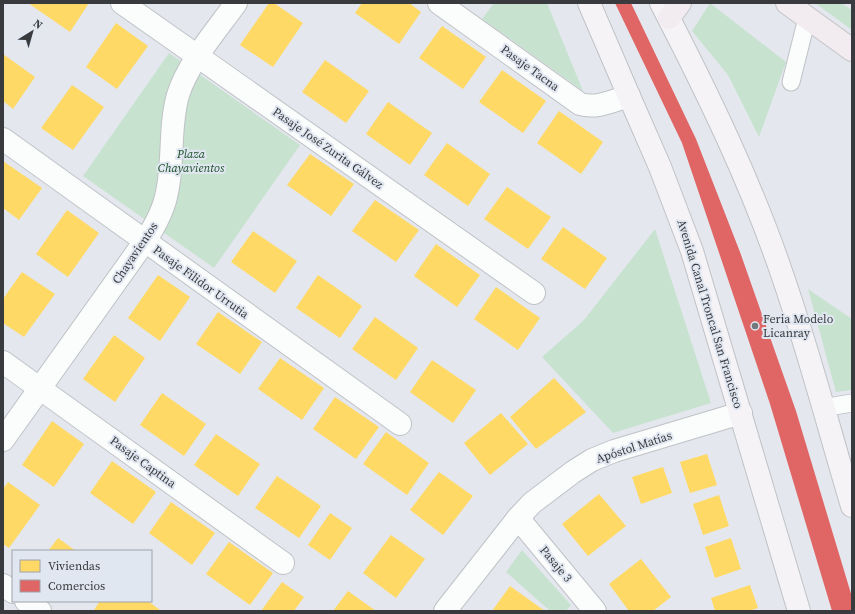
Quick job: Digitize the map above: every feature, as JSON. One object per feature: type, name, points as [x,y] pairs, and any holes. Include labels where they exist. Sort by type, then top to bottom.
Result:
[{"type":"main road","points":[[787,3],[852,50]]},
{"type":"street","name":"Pasaje José Zurita Gálvez","points":[[122,3],[534,293]]},
{"type":"street","name":"Chayavientos","points":[[3,440],[155,225],[167,192],[178,97],[189,70],[236,3]]},
{"type":"street","name":"Pasaje Tacna","points":[[439,3],[580,104],[595,106],[628,96]]},
{"type":"street","name":"Avenida Canal Troncal San Francisco","points":[[589,3],[660,167],[692,251],[799,611]]},
{"type":"street","points":[[670,8],[759,210],[783,275],[800,326],[822,408],[852,506]]},
{"type":"street","name":"Pasaje Filidor Urrutia","points":[[3,139],[400,424]]},
{"type":"street","name":"Pasaje Captina","points":[[3,362],[283,562]]},
{"type":"street","name":"Apóstol Matías","points":[[445,611],[518,518],[538,499],[572,472],[592,460],[614,451],[741,412]]},
{"type":"street","name":"Pasaje 3","points":[[518,518],[595,611]]},
{"type":"street","points":[[3,585],[12,591]]},
{"type":"street","points":[[27,602],[40,611]]},
{"type":"lane","points":[[791,82],[807,18]]},
{"type":"lane","points":[[822,408],[852,403]]},
{"type":"green space","points":[[494,3],[547,3],[583,91],[482,19]]},
{"type":"green space","points":[[710,3],[786,62],[759,137],[728,75],[692,31]]},
{"type":"green space","points":[[815,3],[841,3],[852,10],[852,30]]},
{"type":"green space","name":"Plaza Chayavientos","points":[[169,53],[300,145],[214,268],[83,176]]},
{"type":"green space","points":[[655,229],[711,403],[613,433],[542,357],[584,320]]},
{"type":"green space","points":[[808,289],[852,319],[852,390],[836,392]]},
{"type":"green space","points":[[522,550],[571,605],[566,611],[550,611],[506,572]]},
{"type":"building: Viviendas","points":[[28,3],[89,3],[70,32]]},
{"type":"building: Viviendas","points":[[269,3],[274,3],[303,23],[273,67],[240,45]]},
{"type":"building: Viviendas","points":[[362,3],[409,3],[421,12],[399,44],[355,13]]},
{"type":"building: Viviendas","points":[[116,23],[148,46],[117,89],[86,67]]},
{"type":"building: Viviendas","points":[[442,26],[486,57],[463,89],[419,58]]},
{"type":"building: Viviendas","points":[[3,54],[35,77],[13,109],[3,101]]},
{"type":"building: Viviendas","points":[[325,60],[369,91],[346,123],[302,92]]},
{"type":"building: Viviendas","points":[[502,70],[546,101],[523,133],[479,102]]},
{"type":"building: Viviendas","points":[[72,85],[104,107],[73,150],[41,128]]},
{"type":"building: Viviendas","points":[[388,102],[432,133],[410,165],[366,134]]},
{"type":"building: Viviendas","points":[[559,111],[603,142],[581,174],[537,143]]},
{"type":"building: Viviendas","points":[[447,143],[490,174],[468,206],[424,175]]},
{"type":"building: Viviendas","points":[[310,154],[354,184],[331,216],[287,185]]},
{"type":"building: Viviendas","points":[[3,161],[42,188],[19,220],[3,208]]},
{"type":"building: Viviendas","points":[[507,187],[551,217],[528,249],[484,219]]},
{"type":"building: Viviendas","points":[[375,200],[419,230],[396,262],[352,231]]},
{"type":"building: Viviendas","points":[[67,210],[99,233],[68,277],[36,254]]},
{"type":"building: Viviendas","points":[[563,227],[607,258],[585,289],[541,259]]},
{"type":"building: Viviendas","points":[[253,231],[297,261],[275,293],[231,262]]},
{"type":"building: Viviendas","points":[[436,244],[480,275],[457,307],[414,276]]},
{"type":"building: Viviendas","points":[[22,272],[55,294],[24,337],[3,323],[3,299]]},
{"type":"building: Viviendas","points":[[158,275],[190,297],[160,341],[128,318]]},
{"type":"building: Viviendas","points":[[318,275],[362,306],[340,338],[296,308]]},
{"type":"building: Viviendas","points":[[496,287],[540,318],[518,350],[474,319]]},
{"type":"building: Viviendas","points":[[218,312],[262,342],[240,374],[196,344]]},
{"type":"building: Viviendas","points":[[375,317],[418,348],[396,380],[352,349]]},
{"type":"building: Viviendas","points":[[114,335],[145,358],[115,402],[83,379]]},
{"type":"building: Viviendas","points":[[280,358],[324,388],[302,420],[258,389]]},
{"type":"building: Viviendas","points":[[432,360],[476,390],[453,423],[410,392]]},
{"type":"building: Viviendas","points":[[554,378],[586,412],[536,449],[510,417]]},
{"type":"building: Viviendas","points":[[162,393],[206,424],[184,456],[140,425]]},
{"type":"building: Viviendas","points":[[335,397],[379,427],[356,459],[313,429]]},
{"type":"building: Viviendas","points":[[501,413],[528,444],[490,475],[464,443]]},
{"type":"building: Viviendas","points":[[52,421],[84,444],[54,487],[22,465]]},
{"type":"building: Viviendas","points":[[386,432],[429,463],[407,495],[363,464]]},
{"type":"building: Viviendas","points":[[216,434],[260,464],[238,496],[194,465]]},
{"type":"building: Viviendas","points":[[707,454],[717,485],[690,493],[680,462]]},
{"type":"building: Viviendas","points":[[112,461],[156,492],[133,524],[90,493]]},
{"type":"building: Viviendas","points":[[663,467],[672,493],[641,504],[632,477]]},
{"type":"building: Viviendas","points":[[439,472],[473,496],[443,535],[410,510]]},
{"type":"building: Viviendas","points":[[277,476],[321,506],[299,538],[255,508]]},
{"type":"building: Viviendas","points":[[8,482],[40,505],[9,548],[3,544],[3,489]]},
{"type":"building: Viviendas","points":[[599,494],[626,526],[588,556],[562,524]]},
{"type":"building: Viviendas","points":[[719,495],[729,526],[703,535],[693,504]]},
{"type":"building: Viviendas","points":[[171,502],[215,533],[192,565],[149,533]]},
{"type":"building: Viviendas","points":[[330,513],[352,528],[330,560],[308,545]]},
{"type":"building: Viviendas","points":[[391,535],[425,559],[396,598],[363,573]]},
{"type":"building: Viviendas","points":[[58,538],[75,550],[49,550]]},
{"type":"building: Viviendas","points":[[731,538],[741,569],[715,578],[705,547]]},
{"type":"building: Viviendas","points":[[229,542],[273,573],[250,605],[206,574]]},
{"type":"building: Viviendas","points":[[641,559],[671,597],[653,611],[629,611],[609,584]]},
{"type":"building: Viviendas","points":[[282,582],[304,597],[294,611],[261,611]]},
{"type":"building: Viviendas","points":[[750,585],[758,608],[749,611],[715,611],[711,598]]},
{"type":"building: Viviendas","points":[[510,586],[545,611],[492,611]]},
{"type":"building: Viviendas","points":[[348,591],[376,611],[333,611]]},
{"type":"building: Viviendas","points":[[99,602],[149,602],[160,610],[95,611],[94,610]]},
{"type":"building: Comercios","name":"Feria Modelo Licanray","points":[[615,3],[631,3],[696,139],[740,252],[796,411],[852,597],[852,611],[832,611],[770,404],[682,143]]},
{"type":"place","name":"Feria Modelo Licanray","points":[[755,326]]}]
